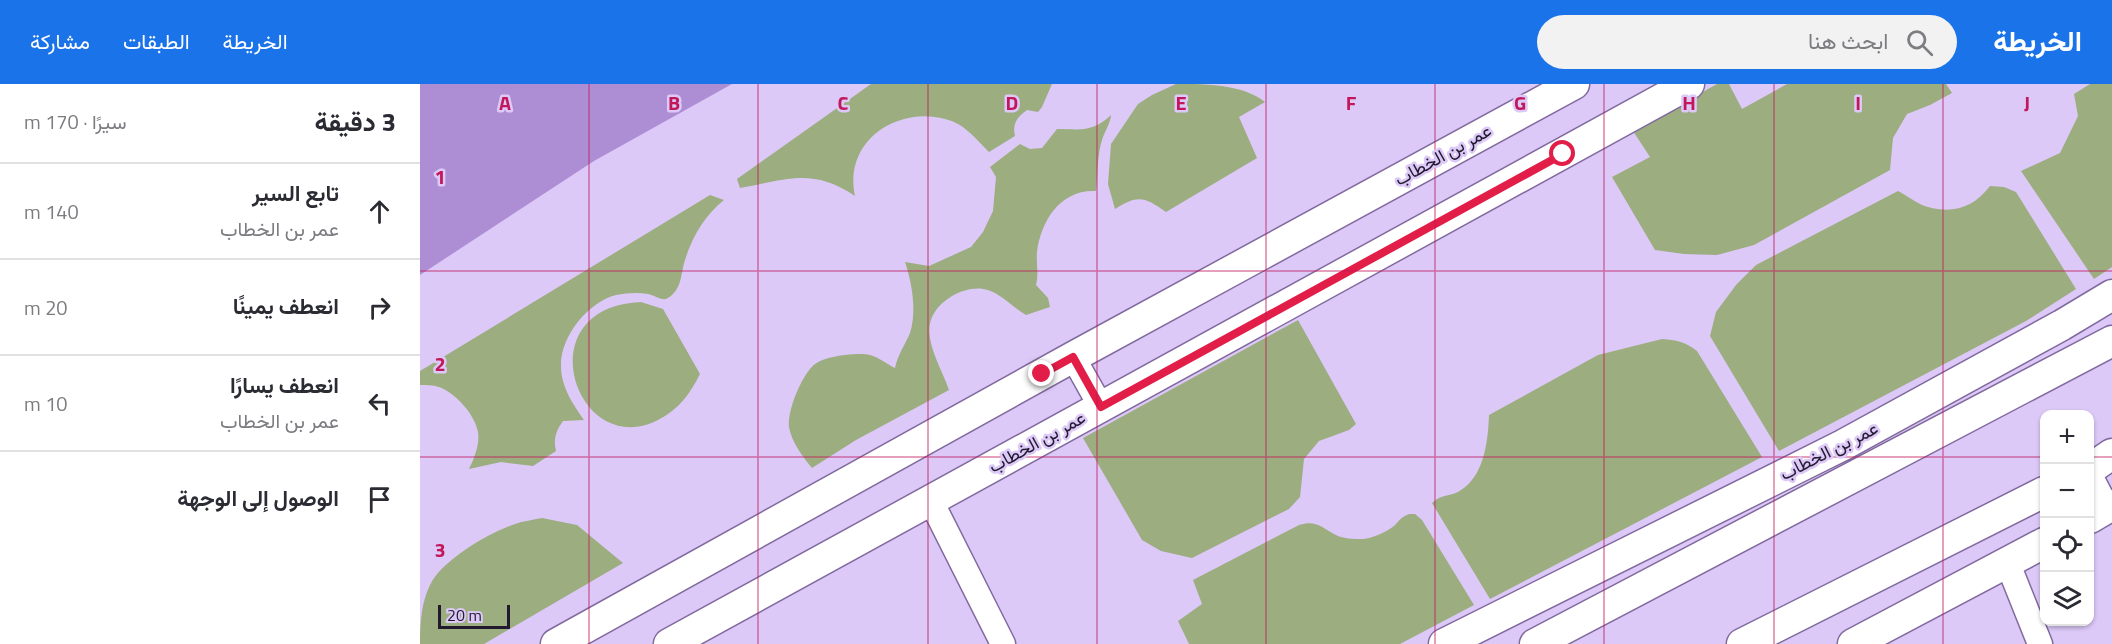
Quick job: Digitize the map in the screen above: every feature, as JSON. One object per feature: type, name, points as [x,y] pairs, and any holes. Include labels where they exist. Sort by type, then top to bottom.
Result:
[{"type":"main road","name":"عمر بن الخطاب","points":[[556,644],[1073,357],[1574,84]]},
{"type":"main road","name":"عمر بن الخطاب","points":[[669,644],[1689,84]]},
{"type":"main road","name":"عمر بن الخطاب","points":[[1444,644],[1843,445],[2062,325],[2112,295]]},
{"type":"main road","points":[[1535,644],[2112,341]]},
{"type":"main road","points":[[2094,466],[2112,454]]},
{"type":"main road","points":[[1742,644],[2040,494]]},
{"type":"main road","points":[[1853,644],[2040,545]]},
{"type":"street","points":[[1073,357],[1101,407]]},
{"type":"street","points":[[2094,486],[2103,510]]},
{"type":"street","points":[[931,501],[1003,644]]},
{"type":"street","points":[[2008,564],[2040,644]]},
{"type":"green space","points":[[871,84],[1052,84],[1038,112],[1027,110],[1023,113],[1015,124],[1015,136],[989,152],[969,132],[952,121],[927,116],[909,118],[892,123],[877,132],[865,144],[857,159],[853,177],[855,196],[825,181],[799,178],[740,188],[737,179]]},
{"type":"green space","points":[[1176,84],[1235,88],[1265,102],[1239,117],[1257,158],[1166,212],[1141,199],[1130,201],[1115,209],[1108,184],[1111,144],[1138,104]]},
{"type":"green space","points":[[1717,84],[1729,84],[1742,109],[1787,84],[1946,84],[1952,93],[1907,114],[1893,138],[1890,170],[1754,245],[1717,255],[1655,250],[1612,177],[1650,157],[1633,131]]},
{"type":"green space","points":[[2090,84],[2112,84],[2112,267],[2094,279],[2021,171],[2060,153],[2078,116],[2074,94]]},
{"type":"green space","points":[[1111,115],[1100,150],[1096,191],[1073,195],[1063,201],[1048,218],[1039,240],[1036,285],[1048,298],[1050,307],[1026,315],[993,292],[979,288],[952,296],[939,306],[932,317],[929,328],[930,340],[949,390],[856,440],[812,468],[801,454],[789,427],[793,403],[810,369],[826,359],[857,354],[873,356],[895,368],[910,333],[913,316],[912,288],[905,262],[929,266],[971,247],[983,232],[993,211],[996,177],[990,167],[1020,144],[1030,149],[1042,148],[1057,129],[1092,127]]},
{"type":"green space","points":[[1990,186],[2004,187],[2016,192],[2076,289],[2026,321],[1779,451],[1710,336],[1716,312],[1736,285],[1756,265],[1898,191],[1924,206],[1946,210],[1970,204]]},
{"type":"green space","points":[[710,195],[724,200],[711,212],[695,235],[685,260],[680,282],[673,294],[666,299],[636,293],[616,295],[595,305],[578,322],[571,333],[562,355],[563,381],[568,395],[584,420],[563,421],[556,435],[556,451],[533,466],[501,462],[469,469],[478,441],[478,432],[473,419],[452,394],[439,387],[420,385],[420,371]]},
{"type":"green space","points":[[641,302],[663,309],[700,374],[688,394],[672,411],[658,420],[629,427],[604,420],[586,402],[575,379],[573,353],[583,328],[605,310]]},
{"type":"green space","points":[[1298,320],[1356,424],[1349,430],[1319,441],[1304,459],[1300,497],[1289,509],[1192,558],[1161,551],[1142,540],[1083,438]]},
{"type":"green space","points":[[1662,339],[1681,342],[1697,351],[1762,457],[1490,599],[1432,503],[1438,498],[1458,492],[1474,478],[1486,448],[1489,415],[1598,355]]},
{"type":"green space","points":[[1409,514],[1415,514],[1422,520],[1474,605],[1400,644],[1189,644],[1178,621],[1202,604],[1193,580],[1299,525],[1314,524],[1341,537],[1363,539],[1387,530]]},
{"type":"green space","points":[[542,518],[577,525],[623,563],[484,644],[420,644],[425,599],[430,585],[445,566],[467,548],[504,528]]},
{"type":"shaded area","points":[[420,84],[732,84],[594,161],[420,275]]},
{"type":"route","points":[[1042,374],[1073,357],[1101,407],[1563,154]]}]
